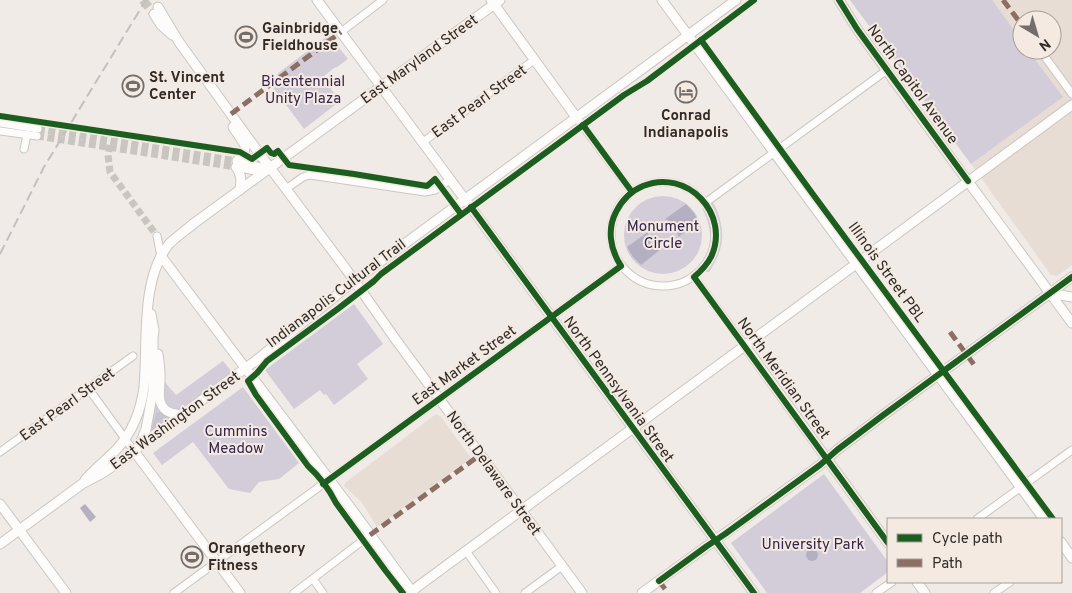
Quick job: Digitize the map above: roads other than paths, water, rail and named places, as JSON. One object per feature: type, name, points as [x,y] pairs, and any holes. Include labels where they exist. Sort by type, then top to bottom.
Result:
[{"type":"main road","name":"North Pennsylvania Street","points":[[318,0],[754,593]]},
{"type":"main road","points":[[662,0],[1043,518]]},
{"type":"main road","name":"East Washington Street","points":[[0,544],[82,484],[127,457],[246,368],[354,281],[736,0]]},
{"type":"main road","name":"North Capitol Avenue","points":[[839,0],[857,29],[1072,323]]},
{"type":"main road","points":[[495,1],[534,60],[576,117]]},
{"type":"main road","name":"East Maryland Street","points":[[125,439],[136,419],[143,394],[149,297],[155,270],[168,246],[240,190],[495,1]]},
{"type":"main road","points":[[156,11],[161,25],[179,42],[216,93],[230,123],[246,148],[236,164],[241,175],[240,190]]},
{"type":"main road","name":"North Delaware Street","points":[[216,93],[582,593]]},
{"type":"main road","points":[[161,256],[411,592],[1072,106]]},
{"type":"main road","points":[[642,593],[716,541],[882,416],[1072,277]]},
{"type":"main road","points":[[1050,293],[1072,297]]},
{"type":"main road","points":[[149,297],[157,338],[160,403],[170,413],[182,414]]},
{"type":"main road","points":[[154,330],[153,391],[144,436],[140,445],[134,451],[240,593]]},
{"type":"main road","name":"North Meridian Street","points":[[745,346],[887,542]]},
{"type":"main road","name":"East Washington Street","points":[[82,484],[96,467],[110,456],[125,439]]},
{"type":"main road","points":[[0,504],[66,593]]},
{"type":"main road","points":[[1062,544],[1072,558]]},
{"type":"street","points":[[341,32],[383,0]]},
{"type":"street","name":"East Pearl Street","points":[[423,142],[534,60]]},
{"type":"street","points":[[1047,60],[1072,94]]},
{"type":"street","points":[[706,203],[887,70]]},
{"type":"street","points":[[576,117],[632,192]]},
{"type":"street","points":[[0,123],[37,132],[27,135],[0,131]]},
{"type":"street","points":[[24,149],[27,135]]},
{"type":"street","points":[[236,164],[255,171],[270,169]]},
{"type":"street","points":[[286,189],[303,177],[310,175],[425,192],[436,190],[450,179]]},
{"type":"street","points":[[671,183],[690,189],[706,203],[714,220],[716,238],[707,264],[694,277],[675,286],[654,286],[644,284],[621,266],[612,247],[611,226],[619,206],[632,192],[650,184],[671,183]]},
{"type":"street","points":[[157,236],[161,256]]},
{"type":"street","name":"East Market Street","points":[[174,593],[621,266]]},
{"type":"street","name":"North Meridian Street","points":[[694,277],[745,346]]},
{"type":"street","name":"East Pearl Street","points":[[0,452],[133,356]]},
{"type":"street","points":[[88,388],[134,451]]},
{"type":"street","points":[[978,518],[1072,450]]},
{"type":"street","points":[[294,593],[370,535]]},
{"type":"street","points":[[466,551],[496,593]]},
{"type":"street","points":[[525,593],[562,566]]},
{"type":"street","points":[[313,579],[323,593]]},
{"type":"street","points":[[876,593],[891,583]]},
{"type":"street","points":[[994,593],[1009,583]]},
{"type":"tunnel","points":[[143,0],[154,14]]},
{"type":"tunnel","points":[[38,129],[237,161]]},
{"type":"tunnel","points":[[37,136],[236,167]]},
{"type":"tunnel","points":[[110,145],[108,155],[110,172],[157,236]]},
{"type":"railway","points":[[0,254],[44,167],[146,0]]},
{"type":"place","name":"Gainbridge Fieldhouse","points":[[246,37]]},
{"type":"place","name":"St. Vincent Center","points":[[133,86]]},
{"type":"place","name":"Conrad Indianapolis","points":[[686,92]]},
{"type":"place","name":"Orangetheory Fitness","points":[[192,557]]},
{"type":"park label","name":"Bicentennial Unity Plaza","points":[[303,90]]},
{"type":"park label","name":"Monument Circle","points":[[663,234]]},
{"type":"park label","name":"Cummins Meadow","points":[[236,440]]},
{"type":"park label","name":"University Park","points":[[813,544]]}]
